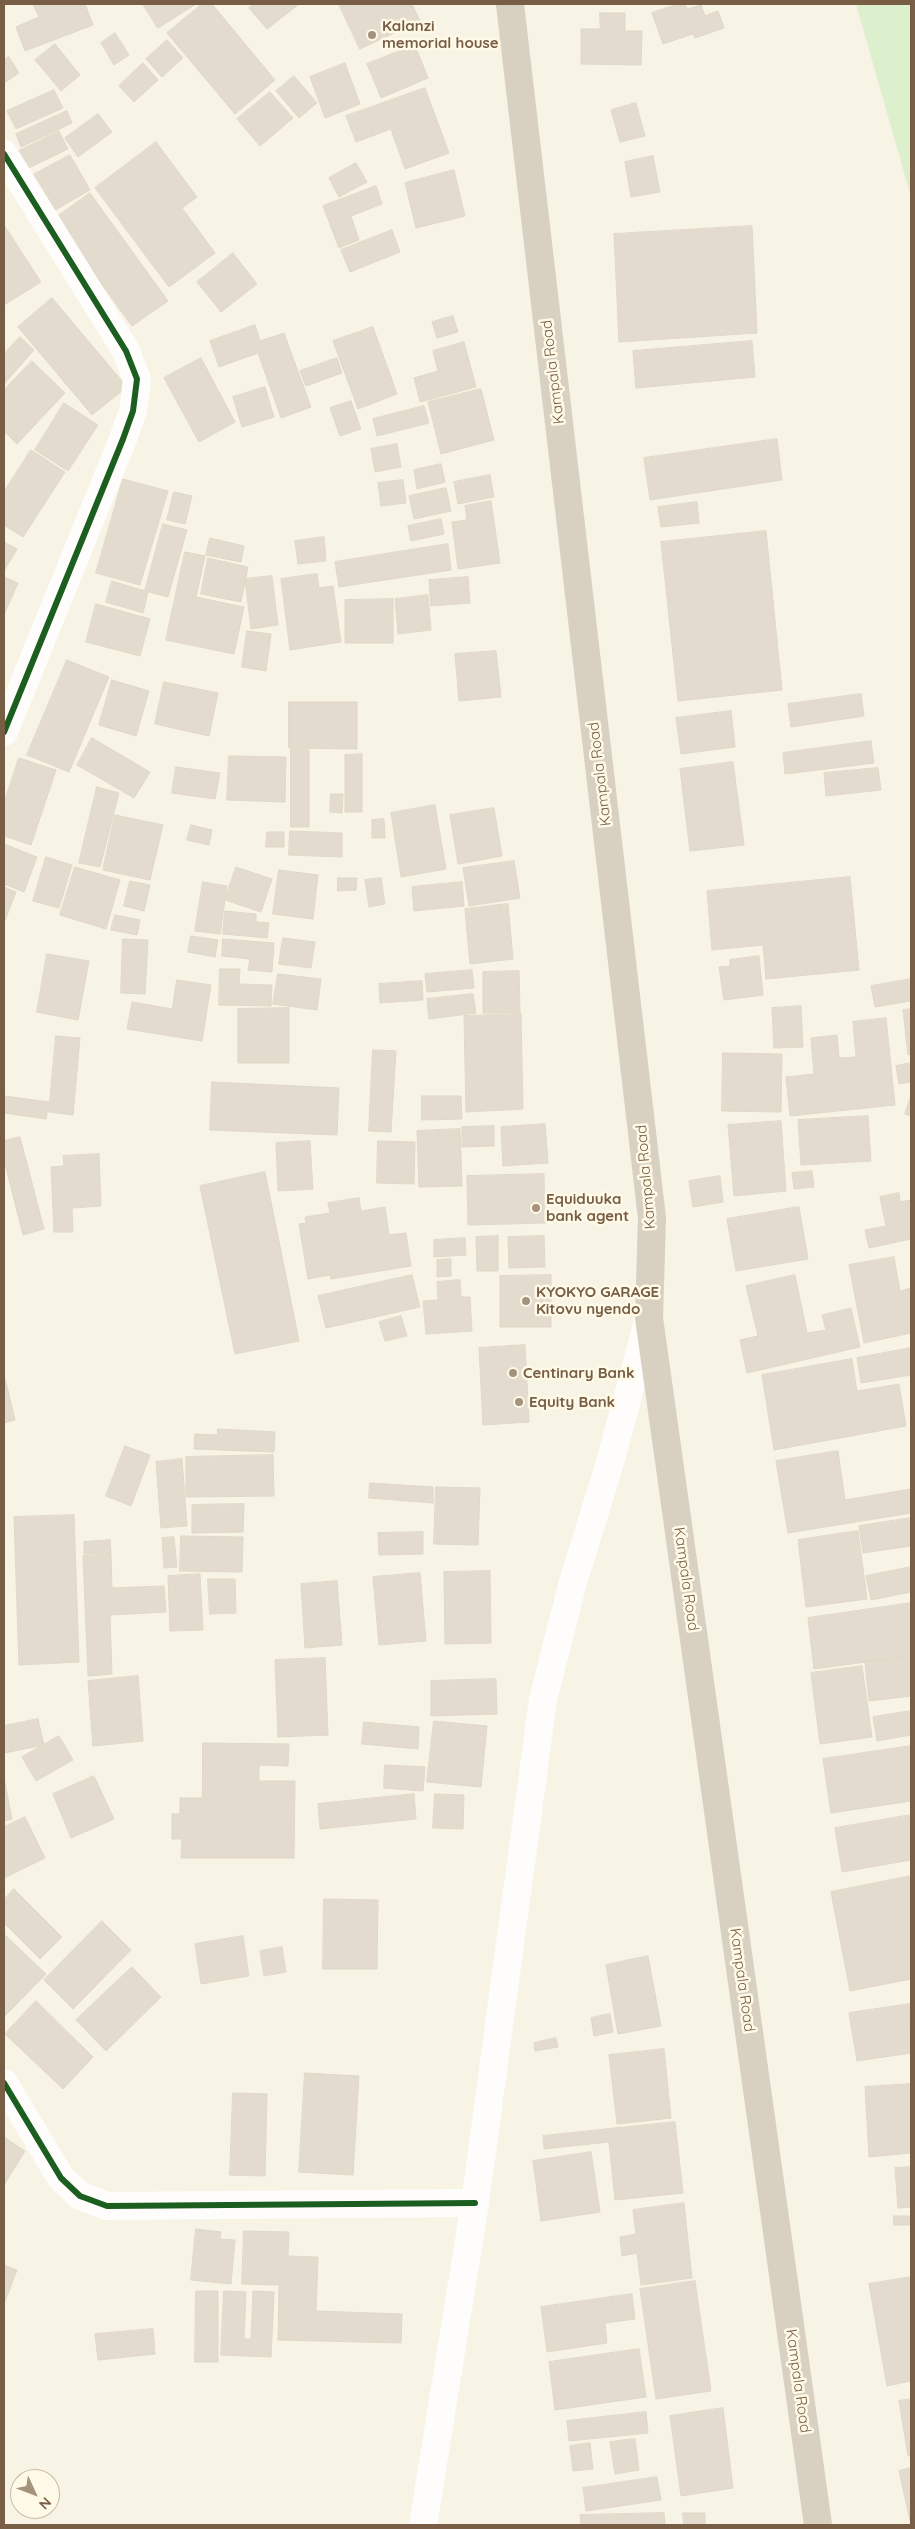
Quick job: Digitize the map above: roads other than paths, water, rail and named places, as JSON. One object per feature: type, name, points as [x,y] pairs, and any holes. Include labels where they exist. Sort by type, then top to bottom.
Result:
[{"type":"main road","name":"Kampala Road","points":[[510,4],[652,1218],[649,1318],[818,2525]]},
{"type":"main road","points":[[4,154],[126,351],[137,379],[133,411],[123,439],[4,732]]},
{"type":"main road","points":[[423,2525],[474,2203],[543,1700],[573,1582],[609,1466],[649,1318]]},
{"type":"main road","points":[[4,2083],[61,2178],[80,2196],[107,2206],[474,2203]]},
{"type":"place","name":"Kalanzi memorial house","points":[[372,35]]},
{"type":"place","name":"Equiduuka bank agent","points":[[536,1208]]},
{"type":"place","name":"KYOKYO GARAGE Kitovu nyendo","points":[[526,1301]]},
{"type":"place","name":"Centinary Bank","points":[[513,1373]]},
{"type":"place","name":"Equity Bank","points":[[519,1402]]}]
